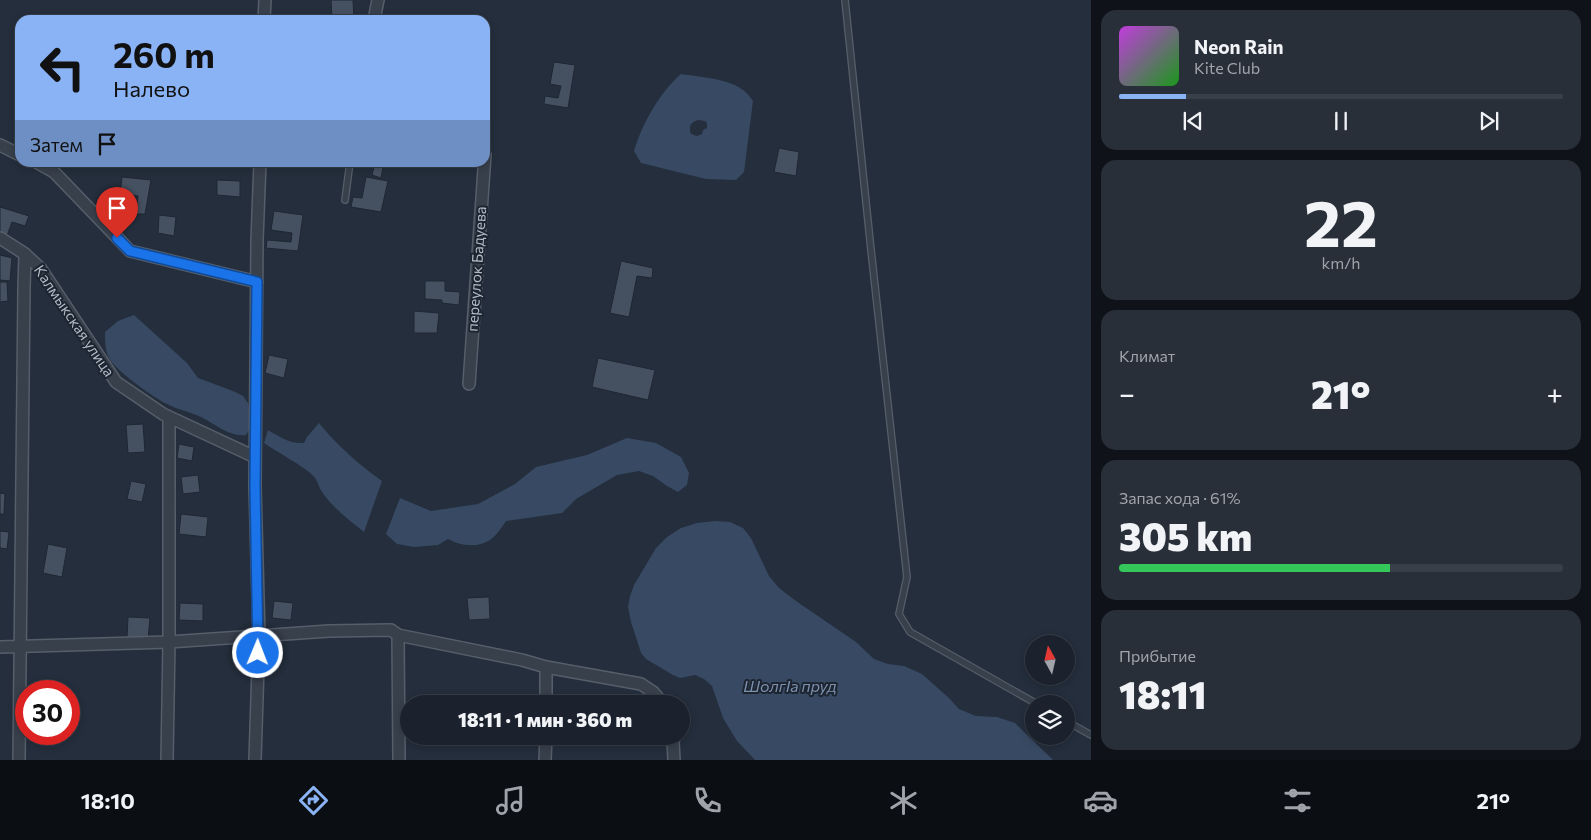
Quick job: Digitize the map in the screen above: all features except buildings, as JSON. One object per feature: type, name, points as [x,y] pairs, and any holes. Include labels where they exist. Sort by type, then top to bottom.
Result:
[{"type":"street","points":[[264,0],[264,15]]},
{"type":"street","points":[[375,15],[378,0]]},
{"type":"street","points":[[0,145],[15,152]]},
{"type":"street","points":[[45,167],[54,172],[130,251],[257,282]]},
{"type":"street","points":[[255,760],[259,635],[255,457],[260,167]]},
{"type":"street","name":"переулок Бадуева","points":[[469,384],[484,167]]},
{"type":"street","name":"Калмыкская улица","points":[[0,238],[25,254],[41,269],[116,382],[169,417],[255,457]]},
{"type":"street","points":[[19,760],[25,254]]},
{"type":"street","points":[[166,760],[169,417]]},
{"type":"street","points":[[0,648],[168,642],[329,631],[391,630],[398,635],[522,660],[546,667],[641,684],[656,695]]},
{"type":"street","points":[[398,635],[400,760]]},
{"type":"street","points":[[546,667],[546,695]]},
{"type":"street","points":[[546,745],[546,760]]},
{"type":"street","points":[[673,745],[674,760]]},
{"type":"lane","points":[[846,0],[907,577],[898,614],[910,632],[1025,697]]},
{"type":"lane","points":[[345,200],[349,167]]},
{"type":"lane","points":[[1075,725],[1091,735]]},
{"type":"water","points":[[681,74],[721,80],[740,88],[753,101],[744,172],[736,180],[706,179],[641,163],[634,151],[637,141],[659,99]],"holes":[[[698,120],[705,121],[707,128],[703,130],[702,134],[697,136],[691,134],[690,127],[692,123]]]},
{"type":"water","points":[[134,315],[187,363],[198,378],[243,396],[248,403],[250,412],[249,430],[246,435],[234,434],[223,430],[199,416],[161,401],[135,383],[113,363],[107,352],[105,332],[118,321]]},
{"type":"water","points":[[319,423],[349,454],[382,481],[364,532],[331,503],[312,474],[264,443],[268,430],[290,441],[304,443]]},
{"type":"water","points":[[627,438],[656,443],[681,457],[689,473],[687,485],[678,492],[653,476],[639,471],[617,475],[576,499],[562,513],[506,521],[492,538],[485,543],[475,545],[463,545],[448,539],[438,545],[414,547],[397,544],[386,534],[400,498],[431,511],[478,504],[515,484],[536,467],[587,455]]},
{"type":"water","name":"ШолгIа пруд","points":[[730,522],[743,528],[751,538],[769,576],[779,588],[796,601],[856,642],[874,659],[888,664],[904,666],[922,674],[959,709],[976,716],[997,717],[1015,723],[1025,733],[1025,745],[1038,745],[1053,760],[755,760],[737,741],[723,718],[712,686],[704,679],[695,675],[680,678],[646,659],[641,653],[631,622],[628,607],[630,596],[634,585],[656,548],[667,537],[681,528],[697,523]]},
{"type":"route","points":[[117,238],[130,251],[257,282],[255,487],[258,653]]}]
